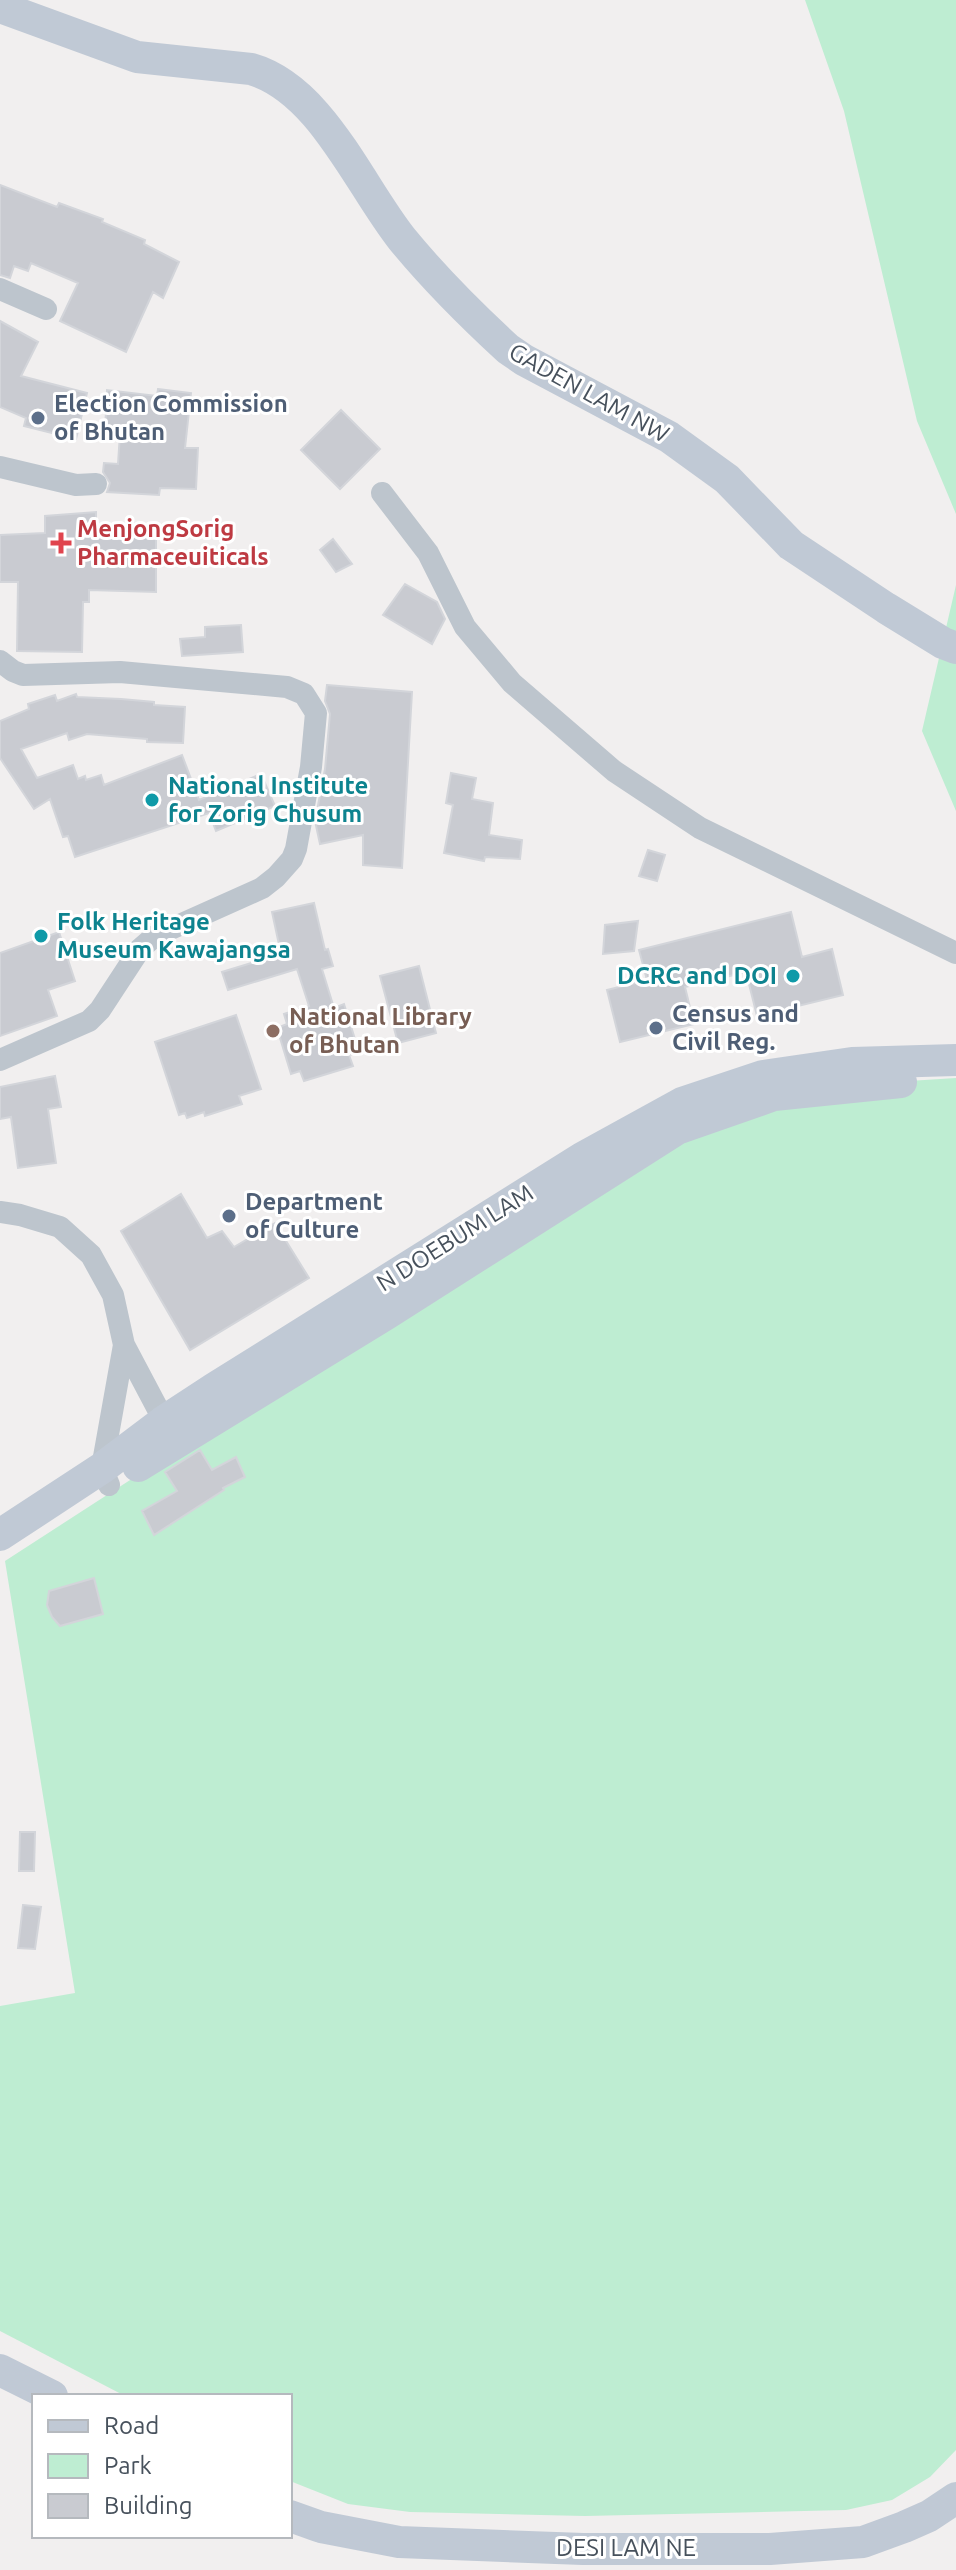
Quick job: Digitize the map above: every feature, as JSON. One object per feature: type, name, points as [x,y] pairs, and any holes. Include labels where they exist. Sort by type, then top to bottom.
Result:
[{"type":"main road","name":"GADEN LAM NW","points":[[0,7],[137,57],[251,69],[280,82],[307,104],[404,242],[508,349],[669,437],[727,479],[791,545],[834,575],[956,648]]},
{"type":"main road","name":"N DOEBUM LAM","points":[[0,1553],[170,1431],[582,1158],[682,1103],[763,1076],[852,1063],[956,1060]]},
{"type":"main road","name":"N DOEBUM LAM","points":[[170,1431],[386,1314],[677,1129],[774,1095],[863,1084],[956,1079]]},
{"type":"main road","name":"N DOEBUM LAM","points":[[0,1535],[106,1476]]},
{"type":"main road","points":[[0,2370],[48,2394]]},
{"type":"main road","name":"DESI LAM NE","points":[[292,2517],[321,2527],[399,2542],[583,2549],[770,2549],[863,2542],[916,2522],[956,2498]]},
{"type":"street","points":[[0,289],[46,309]]},
{"type":"street","points":[[0,467],[76,485],[96,484]]},
{"type":"street","points":[[382,493],[428,553],[465,627],[474,638],[512,683],[614,771],[700,828],[956,953]]},
{"type":"street","points":[[0,661],[23,675],[120,672],[287,687],[304,694],[316,713],[311,767],[296,849],[286,868],[262,888],[155,936],[140,949],[100,1010],[89,1021],[0,1060]]},
{"type":"street","points":[[0,1212],[60,1227],[91,1255],[113,1295],[124,1345],[170,1431]]},
{"type":"street","points":[[106,1476],[124,1345]]},
{"type":"green space","points":[[805,0],[956,0],[956,514],[917,421],[844,111]]},
{"type":"green space","points":[[956,585],[956,811],[922,731]]},
{"type":"green space","points":[[956,1078],[956,2450],[930,2477],[892,2500],[846,2510],[585,2516],[410,2512],[348,2504],[292,2482],[292,2394],[121,2394],[0,2331],[0,2006],[75,1993],[5,1561],[657,1139],[798,1088]]},
{"type":"building","points":[[0,185],[57,207],[59,203],[103,219],[102,222],[145,240],[144,244],[179,262],[163,298],[153,292],[126,352],[60,321],[78,283],[31,263],[28,271],[14,266],[10,278],[0,275]]},
{"type":"building","points":[[0,321],[38,342],[21,376],[87,393],[76,439],[24,426],[26,418],[0,407]]},
{"type":"building","points":[[158,389],[191,393],[185,448],[198,448],[196,489],[160,488],[159,495],[107,492],[110,483],[103,472],[104,463],[118,464],[120,433],[105,431],[107,390],[157,396]]},
{"type":"building","points":[[341,410],[380,449],[340,489],[301,450]]},
{"type":"building","points":[[96,512],[96,530],[156,534],[156,592],[89,590],[89,602],[83,602],[82,652],[17,651],[18,582],[0,582],[0,535],[45,533],[45,516]]},
{"type":"building","points":[[333,539],[352,564],[336,572],[320,550]]},
{"type":"building","points":[[405,584],[437,602],[445,619],[432,644],[383,615]]},
{"type":"building","points":[[241,625],[243,652],[182,656],[180,639],[205,637],[205,627]]},
{"type":"building","points":[[327,685],[412,692],[402,868],[363,865],[363,835],[320,844],[315,821],[325,769],[330,714],[325,701]]},
{"type":"building","points":[[76,694],[77,697],[185,707],[183,743],[87,734],[69,740],[67,733],[21,749],[37,778],[73,765],[78,779],[101,775],[104,785],[182,755],[199,800],[261,774],[275,806],[216,831],[209,813],[75,857],[68,836],[63,837],[50,799],[34,809],[0,758],[0,721],[29,709],[28,704],[55,695],[57,701]]},
{"type":"building","points":[[451,773],[476,778],[472,799],[493,803],[489,835],[522,840],[520,859],[485,857],[484,861],[444,853],[453,805],[446,803]]},
{"type":"building","points":[[648,850],[665,855],[657,881],[639,876]]},
{"type":"building","points":[[314,903],[325,950],[328,949],[333,966],[322,969],[334,1008],[344,1004],[359,1052],[349,1055],[353,1066],[304,1081],[300,1071],[291,1074],[277,1028],[287,1024],[284,1014],[309,1006],[297,969],[228,990],[222,972],[281,954],[272,912]]},
{"type":"building","name":"DCRC and DOI","points":[[791,912],[802,957],[832,949],[843,995],[757,1016],[746,972],[685,987],[694,1024],[620,1042],[607,990],[647,980],[639,950]]},
{"type":"building","points":[[638,921],[634,951],[603,954],[605,925]]},
{"type":"building","points":[[59,932],[75,981],[48,990],[57,1016],[0,1036],[0,953]]},
{"type":"building","points":[[419,966],[436,1033],[398,1043],[380,976]]},
{"type":"building","points":[[236,1015],[261,1089],[239,1096],[242,1104],[205,1116],[204,1112],[187,1118],[185,1113],[179,1115],[155,1042]]},
{"type":"building","points":[[55,1076],[61,1107],[48,1109],[56,1163],[18,1168],[11,1117],[0,1119],[0,1087]]},
{"type":"building","points":[[181,1194],[207,1238],[222,1231],[234,1247],[275,1223],[309,1278],[190,1350],[121,1231]]},
{"type":"building","points":[[200,1450],[212,1470],[236,1457],[245,1477],[223,1488],[154,1535],[142,1511],[177,1491],[165,1472]]},
{"type":"building","points":[[94,1578],[103,1614],[60,1626],[47,1605],[49,1591]]},
{"type":"building","points":[[20,1832],[35,1832],[34,1871],[19,1871]]},
{"type":"building","points":[[23,1905],[41,1907],[35,1949],[18,1948]]},
{"type":"place","name":"Election Commission of Bhutan","points":[[38,418]]},
{"type":"place","name":"MenjongSorig Pharmaceuiticals","points":[[61,543]]},
{"type":"place","name":"National Institute for Zorig Chusum","points":[[152,800]]},
{"type":"place","name":"Folk Heritage Museum Kawajangsa","points":[[41,936]]},
{"type":"place","name":"DCRC and DOI","points":[[793,976]]},
{"type":"place","name":"Census and Civil Reg.","points":[[656,1028]]},
{"type":"place","name":"National Library of Bhutan","points":[[273,1031]]},
{"type":"place","name":"Department of Culture","points":[[229,1216]]}]
